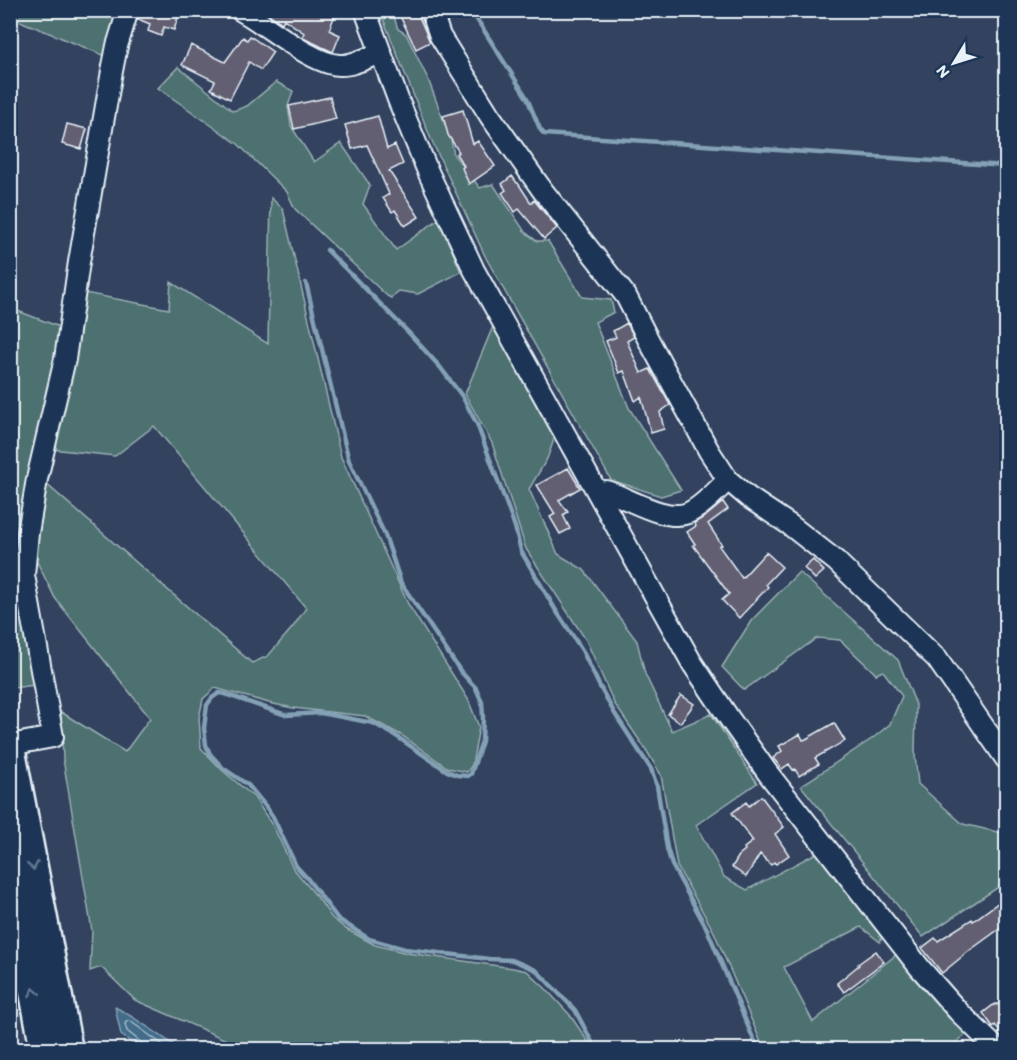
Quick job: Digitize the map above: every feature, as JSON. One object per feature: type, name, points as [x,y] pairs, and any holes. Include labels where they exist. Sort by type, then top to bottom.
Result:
[{"type":"highway","points":[[10,746],[68,1050]]},
{"type":"highway","points":[[10,867],[45,1050]]},
{"type":"street","points":[[10,746],[53,737],[24,574],[28,533],[37,479],[65,359],[111,71],[128,10]]},
{"type":"street","points":[[240,10],[305,52],[332,65],[343,66],[381,53]]},
{"type":"street","points":[[365,10],[429,174],[474,270],[692,663],[754,754],[920,968],[958,1011],[998,1050]]},
{"type":"street","points":[[431,10],[440,36],[490,116],[543,191],[626,296],[704,442],[728,480],[836,561],[937,659],[1006,759]]},
{"type":"street","points":[[599,494],[606,491],[673,516],[687,514],[695,509],[728,480]]},
{"type":"green space","points":[[18,11],[123,11],[108,57],[15,19]]},
{"type":"green space","points":[[380,11],[392,11],[398,29],[406,34],[428,79],[451,140],[454,155],[480,188],[493,184],[525,232],[537,241],[548,241],[582,297],[611,300],[614,312],[595,322],[629,408],[681,490],[661,496],[611,480],[486,258],[431,139]]},
{"type":"green space","points":[[178,67],[233,111],[247,106],[276,82],[293,91],[288,106],[291,126],[314,162],[341,143],[370,185],[363,204],[396,250],[439,219],[461,272],[418,294],[399,291],[391,298],[387,296],[295,209],[287,192],[238,144],[158,88]]},
{"type":"green space","points":[[271,198],[283,209],[341,457],[408,604],[468,699],[479,727],[472,765],[467,772],[448,768],[401,735],[365,716],[293,708],[215,688],[203,699],[199,718],[201,748],[222,770],[254,797],[274,828],[293,868],[332,918],[346,929],[375,945],[407,953],[527,971],[570,1015],[593,1049],[247,1049],[135,1000],[101,967],[90,971],[92,931],[63,759],[61,712],[125,752],[150,718],[55,598],[30,548],[45,483],[252,663],[268,656],[306,608],[154,426],[115,456],[52,449],[85,293],[169,309],[171,282],[268,344]]},
{"type":"green space","points":[[10,308],[65,329],[19,527],[18,567],[34,685],[13,688],[10,675]]},
{"type":"green space","points":[[494,324],[556,434],[547,459],[529,489],[558,554],[584,570],[637,641],[645,674],[672,731],[711,714],[757,783],[696,825],[724,877],[747,890],[820,851],[883,933],[880,942],[861,927],[784,967],[813,1022],[897,954],[967,1034],[947,1049],[765,1049],[714,932],[677,866],[661,775],[614,703],[586,640],[526,549],[492,443],[465,394]]},
{"type":"green space","points":[[799,572],[898,660],[916,705],[915,755],[918,784],[963,824],[1006,834],[1006,882],[923,937],[801,786],[890,724],[902,696],[883,671],[876,674],[840,640],[817,638],[744,690],[722,667],[751,621]]},
{"type":"water","points":[[115,1007],[180,1049],[141,1049],[121,1035]]},
{"type":"building","points":[[140,10],[171,10],[179,14],[174,30],[164,27],[161,36],[148,31],[150,24],[138,19]]},
{"type":"building","points":[[263,10],[337,10],[329,30],[340,35],[333,52],[302,37],[304,33],[284,19],[282,23]]},
{"type":"building","points":[[416,10],[430,42],[416,49],[400,16]]},
{"type":"building","points":[[250,36],[273,52],[261,70],[249,62],[230,99],[211,89],[215,81],[182,65],[191,45],[225,62],[243,37],[247,40]]},
{"type":"building","points":[[330,97],[336,119],[294,129],[289,106]]},
{"type":"building","points":[[463,110],[473,144],[478,141],[495,166],[469,184],[462,168],[464,166],[456,154],[459,152],[448,135],[443,116]]},
{"type":"building","points":[[378,116],[387,149],[395,145],[403,164],[389,171],[419,217],[405,226],[395,210],[392,212],[383,198],[389,194],[367,145],[352,149],[345,125]]},
{"type":"building","points":[[67,124],[87,129],[81,149],[62,144]]},
{"type":"building","points":[[512,176],[531,203],[534,200],[557,228],[544,239],[519,209],[515,212],[502,193],[506,190],[502,184]]},
{"type":"building","points":[[627,323],[634,337],[627,341],[641,373],[650,369],[670,405],[660,412],[664,429],[651,433],[641,397],[635,401],[624,371],[619,373],[606,341],[616,337],[613,331]]},
{"type":"building","points":[[568,468],[580,488],[559,500],[568,512],[563,515],[570,529],[560,534],[550,517],[555,514],[537,485]]},
{"type":"building","points":[[723,502],[728,509],[708,524],[722,545],[719,546],[742,578],[766,552],[782,567],[766,584],[768,587],[739,618],[722,600],[729,594],[693,545],[695,544],[687,532],[696,526],[694,523]]},
{"type":"building","points":[[813,560],[824,571],[815,579],[804,568]]},
{"type":"building","points":[[681,695],[694,704],[680,723],[668,714]]},
{"type":"building","points":[[834,723],[845,741],[815,758],[819,764],[799,776],[789,764],[782,769],[773,758],[782,751],[779,746],[800,734],[803,740],[806,739]]},
{"type":"building","points":[[761,796],[784,827],[775,834],[789,855],[771,865],[760,854],[746,877],[732,867],[745,850],[744,848],[753,841],[732,813],[746,802],[749,806]]},
{"type":"building","points":[[1006,897],[1006,924],[942,973],[922,948],[935,938],[938,941],[972,919],[973,921]]},
{"type":"building","points":[[876,951],[884,962],[844,992],[837,983]]},
{"type":"building","points":[[999,1003],[1006,1013],[1006,1038],[995,1025],[993,1027],[983,1013]]},
{"type":"waterway","points":[[471,10],[527,98],[544,134],[1006,166]]},
{"type":"waterway","points":[[327,250],[409,333],[440,367],[462,396],[477,424],[515,527],[521,551],[582,650],[615,714],[651,769],[657,786],[672,865],[707,929],[760,1050]]},
{"type":"waterway","points":[[306,283],[349,461],[385,535],[401,583],[461,672],[476,688],[482,702],[482,741],[471,774],[457,775],[447,771],[373,723],[321,713],[286,715],[219,693],[207,705],[204,728],[206,745],[210,754],[223,768],[248,785],[267,808],[296,866],[338,919],[369,939],[405,949],[512,960],[536,970],[575,1010],[598,1050]]}]
